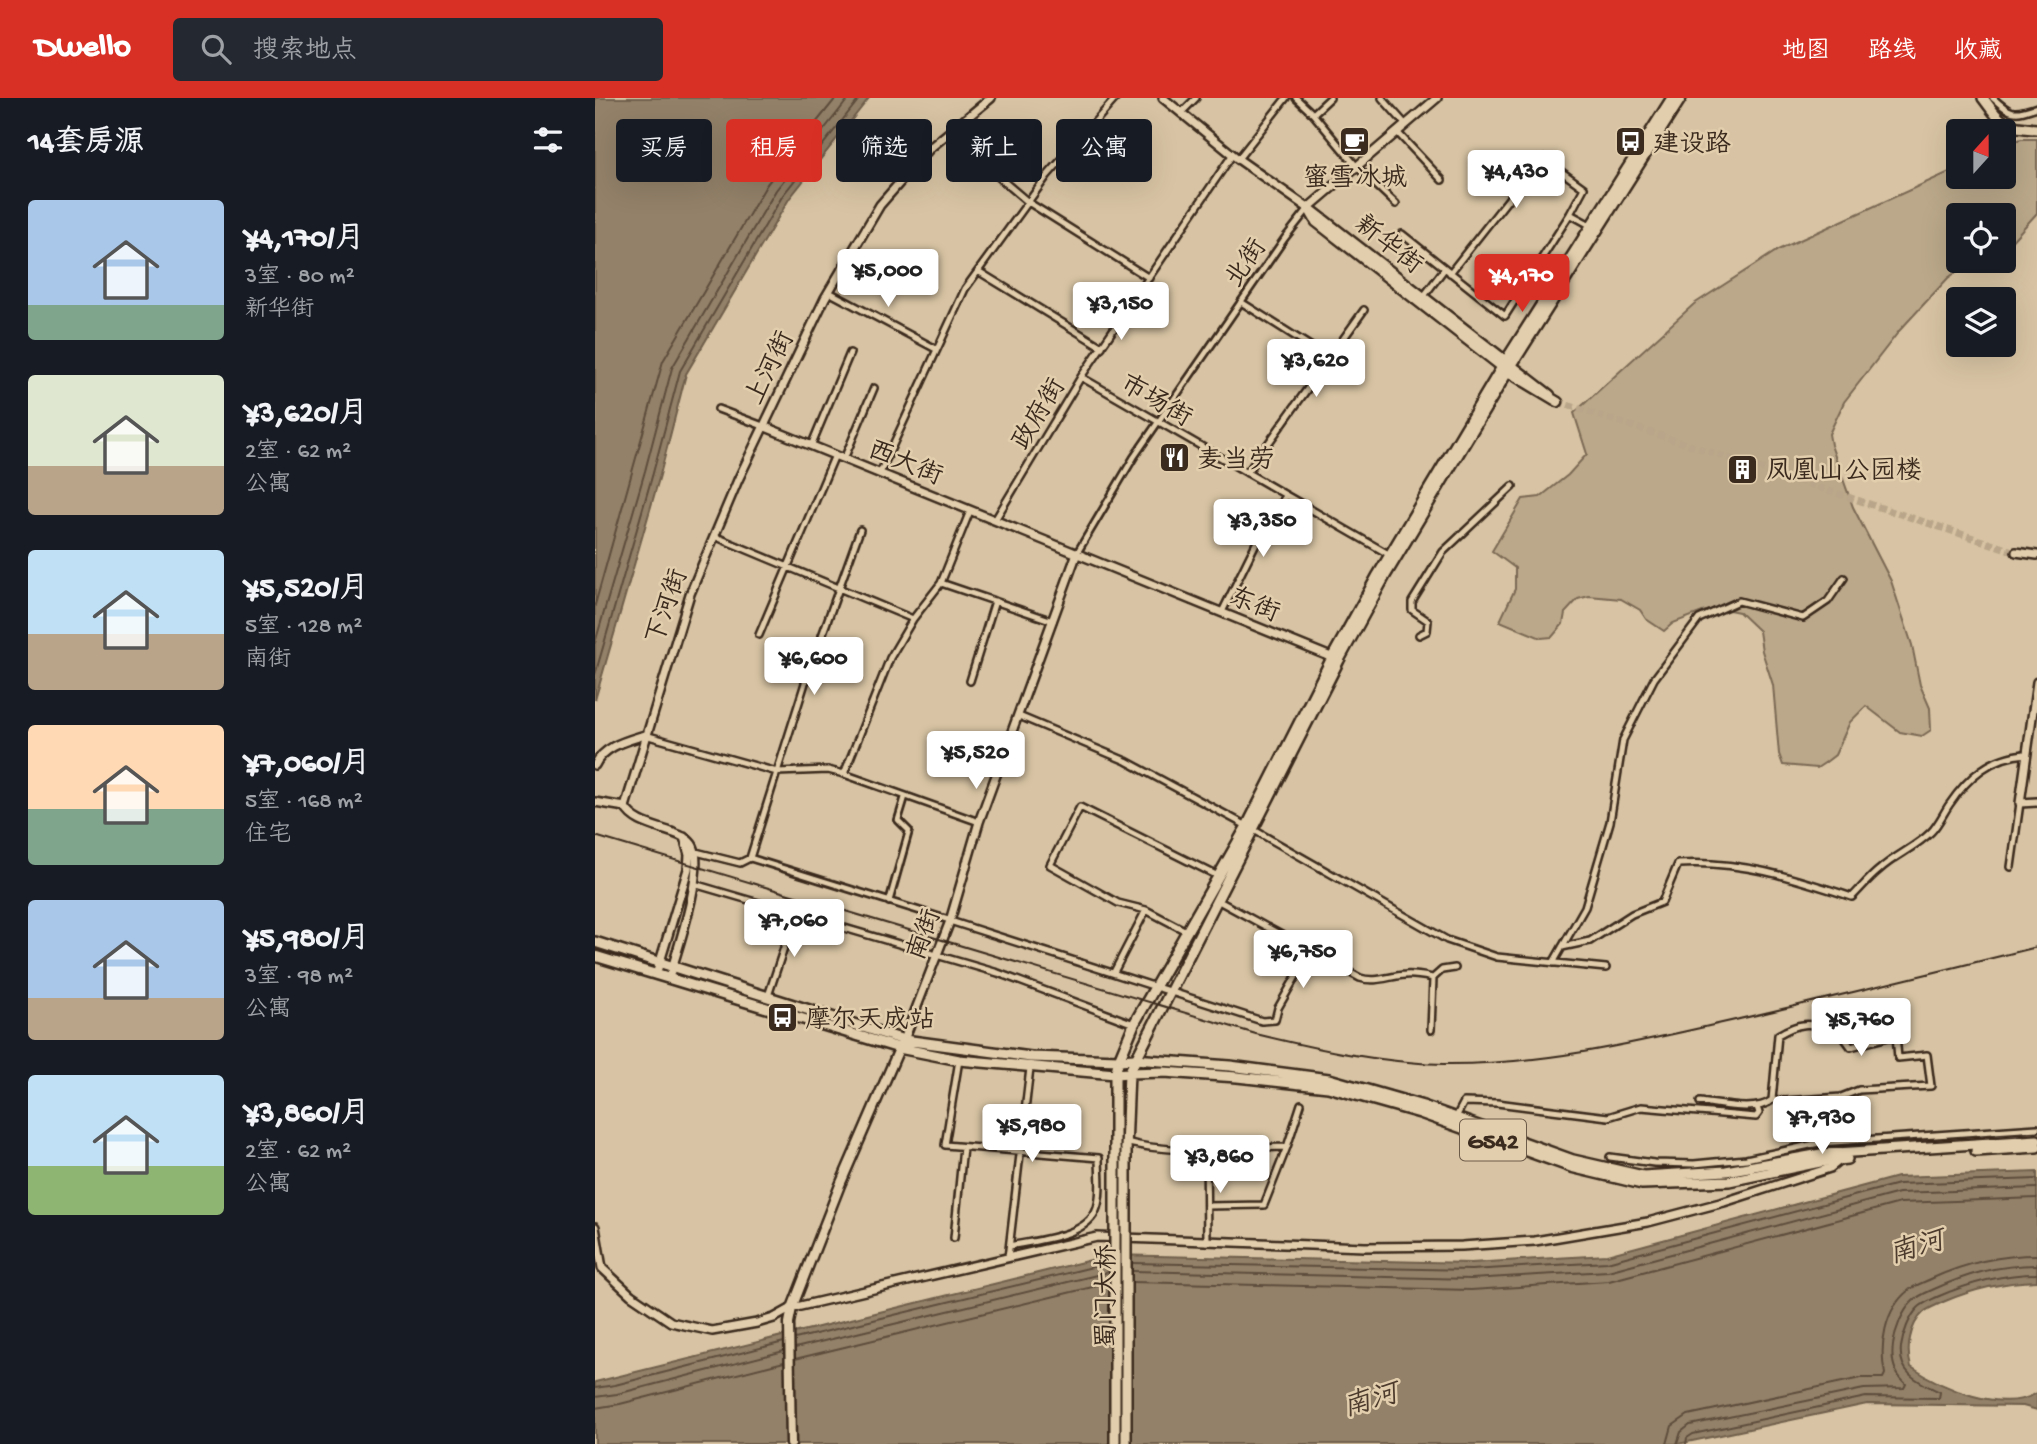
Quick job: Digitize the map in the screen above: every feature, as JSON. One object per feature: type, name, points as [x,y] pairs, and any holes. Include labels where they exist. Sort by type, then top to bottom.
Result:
[{"type":"main road","points":[[1250,828],[1336,659],[1393,557],[1672,98]]},
{"type":"main road","points":[[1507,366],[1681,98]]},
{"type":"main road","points":[[1983,98],[1998,119],[2012,127],[2037,129]]},
{"type":"main road","name":"新华街","points":[[1308,208],[1316,222],[1507,366],[1545,390],[1558,402],[1542,394],[1507,366],[1424,296],[1308,208]]},
{"type":"main road","name":"蜀门大桥","points":[[1115,1444],[1115,1074],[1135,1024],[1250,828]]},
{"type":"main road","name":"蜀门大桥","points":[[1126,1444],[1126,1145],[1129,1073],[1217,900],[1250,828]]},
{"type":"main road","points":[[595,942],[768,996],[902,1044],[1031,1057],[1119,1060]]},
{"type":"main road","points":[[595,956],[959,1060],[1030,1068],[1129,1073]]},
{"type":"main road","name":"南街","points":[[791,1444],[789,1323],[792,1308],[840,1185],[902,1044]]},
{"type":"main road","name":"G542","points":[[1119,1060],[1230,1066],[1329,1079],[1423,1105],[1454,1121],[1571,1167],[1642,1184],[1729,1181],[1858,1155],[2037,1140]]},
{"type":"main road","name":"G542","points":[[1129,1073],[1164,1072],[1237,1077],[1328,1087],[1454,1121],[1573,1160],[1643,1176],[1726,1171],[1821,1154],[1858,1155],[2037,1147]]},
{"type":"street","name":"上河街","points":[[763,426],[829,292],[880,205],[930,148],[991,98]]},
{"type":"street","points":[[880,473],[965,289],[1047,176],[1116,98]]},
{"type":"street","points":[[1163,98],[1308,208]]},
{"type":"street","points":[[1181,113],[1196,98]]},
{"type":"street","name":"政府街","points":[[995,520],[1101,347],[1236,156],[1286,98]]},
{"type":"street","points":[[1296,98],[1313,114],[1357,167],[1396,204]]},
{"type":"street","points":[[1313,114],[1330,98]]},
{"type":"street","points":[[1382,98],[1406,125]]},
{"type":"street","name":"北街","points":[[1077,553],[1134,457],[1308,208],[1437,98]]},
{"type":"street","points":[[1993,98],[2014,113],[2037,107]]},
{"type":"street","points":[[1397,132],[1442,180]]},
{"type":"street","points":[[1402,234],[1448,270],[1505,316],[1584,188],[1544,159],[1448,270],[1424,296]]},
{"type":"street","points":[[1005,182],[1028,202],[1149,278]]},
{"type":"street","points":[[1570,214],[1592,226]]},
{"type":"street","points":[[978,271],[1101,347]]},
{"type":"street","points":[[829,292],[936,349]]},
{"type":"street","points":[[1241,302],[1329,358]]},
{"type":"street","points":[[1247,473],[1364,310]]},
{"type":"street","points":[[811,446],[850,353]]},
{"type":"street","name":"市场街","points":[[1081,377],[1393,557]]},
{"type":"street","points":[[845,459],[874,388]]},
{"type":"street","name":"西大街","points":[[718,409],[1077,553]]},
{"type":"street","name":"下河街","points":[[625,807],[690,594],[763,426]]},
{"type":"street","points":[[759,635],[835,455]]},
{"type":"street","points":[[1419,635],[1427,631],[1428,621],[1412,610],[1412,602],[1443,552],[1513,486]]},
{"type":"street","points":[[1222,612],[1264,527],[1286,496]]},
{"type":"street","points":[[844,774],[890,658],[913,619],[941,583],[970,511]]},
{"type":"street","points":[[750,858],[805,683],[860,530]]},
{"type":"street","points":[[714,536],[913,619]]},
{"type":"street","points":[[2016,552],[2037,555]]},
{"type":"street","name":"东街","points":[[1077,553],[1336,659]]},
{"type":"street","name":"南街","points":[[902,1044],[950,921],[979,822],[1077,553]]},
{"type":"street","points":[[1553,963],[1585,907],[1610,822],[1623,740],[1654,679],[1699,619],[1739,601],[1803,618],[1828,601],[1844,578]]},
{"type":"street","points":[[941,583],[1053,621]]},
{"type":"street","points":[[970,681],[995,601]]},
{"type":"street","points":[[2011,867],[2037,682]]},
{"type":"street","points":[[1019,716],[1126,761],[1447,940],[1497,957],[1606,968]]},
{"type":"street","points":[[595,765],[599,756],[616,744],[645,735],[777,772],[828,770],[844,774],[979,822]]},
{"type":"street","points":[[1562,947],[1590,941],[1632,914],[1661,902],[1678,864],[1708,862],[1781,873],[1852,897],[1879,869],[1909,848],[1915,847],[1934,830],[1950,804],[1976,773],[2000,759],[2027,754]]},
{"type":"street","points":[[889,902],[909,831],[898,820],[905,797]]},
{"type":"street","points":[[595,802],[625,807],[630,816],[684,836],[693,844],[656,975]]},
{"type":"street","points":[[2020,803],[2037,802]]},
{"type":"street","points":[[1188,932],[1146,910],[1118,903],[1050,865],[1080,807],[1219,877]]},
{"type":"street","points":[[691,851],[740,863],[750,858],[1158,986],[1250,1018],[1275,1020],[1278,1009],[1310,952]]},
{"type":"street","points":[[669,978],[694,884],[697,863],[691,851]]},
{"type":"street","points":[[694,884],[998,973],[1135,1024]]},
{"type":"street","points":[[1217,900],[1366,980],[1377,981],[1419,974],[1433,978]]},
{"type":"street","points":[[1114,972],[1146,910]]},
{"type":"street","points":[[768,996],[795,914]]},
{"type":"street","points":[[1431,1030],[1433,978],[1442,970],[1455,968]]},
{"type":"street","points":[[1700,1102],[1757,1107],[1772,1100],[1841,1097],[1859,1090],[1931,1086],[1927,1055],[1898,1058],[1895,1035],[1851,1047],[1838,1029],[1810,1024],[1793,1025],[1777,1035],[1772,1100]]},
{"type":"street","points":[[959,1060],[945,1145],[1099,1158],[1098,1202],[1093,1216],[1078,1229],[1010,1246]]},
{"type":"street","points":[[1009,1258],[1030,1068]]},
{"type":"street","points":[[1454,1121],[1464,1102],[1497,1103],[1608,1116],[1641,1107],[1756,1117],[1759,1113],[1757,1107]]},
{"type":"street","points":[[1207,1206],[1264,1205],[1301,1104]]},
{"type":"street","points":[[1610,1157],[1654,1163],[1694,1164],[1746,1158],[1819,1143],[2037,1128]]},
{"type":"street","points":[[1126,1145],[1206,1149],[1287,1147]]},
{"type":"street","points":[[954,1238],[963,1147]]},
{"type":"street","points":[[1206,1149],[1207,1242]]},
{"type":"street","points":[[595,1227],[602,1268],[631,1295],[671,1322],[712,1331],[757,1324],[792,1308],[1097,1237],[1365,1247],[1462,1246],[1535,1241],[1648,1222],[1724,1202],[1830,1168],[1841,1159]]},
{"type":"street","points":[[1795,1167],[1797,1179]]},
{"type":"shaded area","points":[[2037,139],[2037,213],[2016,236],[2016,203],[1946,203],[1946,273],[1955,273],[1900,330],[1844,402],[1829,434],[1853,507],[1891,581],[1912,645],[1920,685],[1930,708],[1931,730],[1922,736],[1900,732],[1866,706],[1850,722],[1835,755],[1826,762],[1817,768],[1783,765],[1779,754],[1773,685],[1762,651],[1759,631],[1739,612],[1705,611],[1673,623],[1664,631],[1646,619],[1640,610],[1621,599],[1589,596],[1578,599],[1565,613],[1563,624],[1552,637],[1541,638],[1500,621],[1515,589],[1515,568],[1492,551],[1523,499],[1540,497],[1568,475],[1587,454],[1574,413],[1694,304],[1778,250],[1946,173],[1946,189],[2016,189],[2016,141]]},
{"type":"water","points":[[595,98],[869,98],[852,119],[836,119],[836,140],[822,157],[822,119],[726,119],[726,182],[802,182],[789,199],[686,374],[660,475],[595,700]]},
{"type":"water","name":"南河","points":[[2037,1172],[2037,1281],[1977,1290],[1928,1309],[1915,1324],[1909,1353],[1911,1367],[1939,1383],[1973,1396],[2007,1401],[2023,1399],[2037,1393],[2037,1410],[2023,1406],[1867,1404],[1678,1444],[595,1444],[595,1382],[1111,1255],[1471,1263],[1607,1255],[1897,1177]]},
{"type":"tunnel","points":[[1558,402],[2016,552]]},
{"type":"railway","points":[[595,836],[1256,1034],[1349,1054],[1420,1063],[1515,1061],[1619,1045],[1801,1005],[2037,947]]},
{"type":"place","name":"蜜雪冰城","points":[[1355,141]]},
{"type":"place","name":"建设路","points":[[1630,142]]},
{"type":"place","name":"麦当劳","points":[[1174,458]]},
{"type":"place","name":"凤凰山公园楼","points":[[1743,469]]},
{"type":"place","name":"摩尔天成站","points":[[782,1018]]}]
